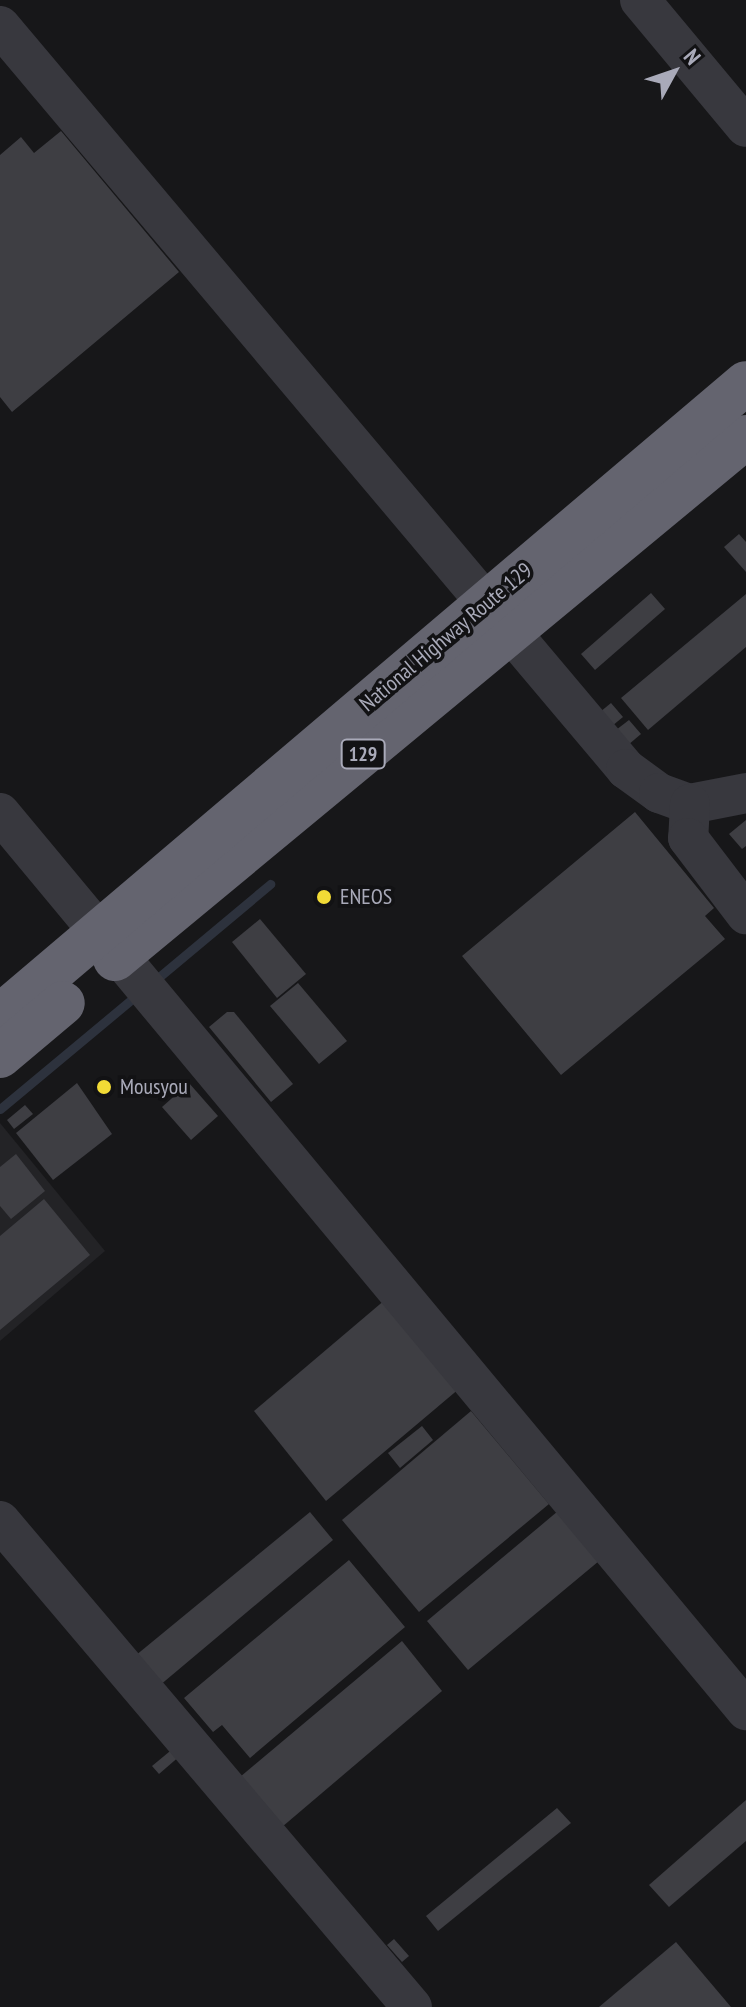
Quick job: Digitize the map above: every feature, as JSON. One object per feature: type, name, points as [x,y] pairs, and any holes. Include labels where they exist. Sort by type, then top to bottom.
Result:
[{"type":"highway","name":"129","points":[[730,438],[746,375]]},
{"type":"highway","name":"National Highway Route 129","points":[[0,1056],[128,966],[497,619],[730,438],[746,383]]},
{"type":"highway","name":"National Highway Route 129","points":[[0,1016],[128,966]]},
{"type":"street","points":[[640,0],[746,127]]},
{"type":"street","points":[[0,26],[626,769],[659,793],[690,804],[746,793]]},
{"type":"street","points":[[690,804],[688,838],[746,914]]},
{"type":"street","points":[[0,813],[746,1710]]},
{"type":"street","points":[[0,1521],[412,2007]]},
{"type":"shaded area","points":[[0,1123],[105,1251],[0,1341]]},
{"type":"building","points":[[61,131],[179,272],[12,412],[0,397],[0,155],[21,137],[34,153]]},
{"type":"building","points":[[739,534],[746,542],[746,572],[724,547]]},
{"type":"building","points":[[651,593],[665,609],[595,670],[581,654]]},
{"type":"building","points":[[746,594],[746,647],[648,730],[621,698]]},
{"type":"building","points":[[611,703],[623,717],[612,726],[600,712]]},
{"type":"building","points":[[629,720],[641,734],[628,745],[616,730]]},
{"type":"building","points":[[635,812],[714,908],[705,916],[725,939],[561,1075],[462,956]]},
{"type":"building","points":[[746,820],[746,846],[742,849],[729,834]]},
{"type":"building","points":[[260,919],[306,974],[277,998],[232,942]]},
{"type":"building","points":[[298,983],[347,1041],[319,1064],[270,1006]]},
{"type":"building","points":[[227,1012],[234,1012],[293,1084],[271,1102],[209,1027]]},
{"type":"building","points":[[77,1083],[112,1134],[53,1180],[16,1133]]},
{"type":"building","points":[[189,1083],[218,1116],[191,1140],[162,1107]]},
{"type":"building","points":[[25,1105],[33,1114],[14,1129],[7,1120]]},
{"type":"building","points":[[16,1154],[45,1191],[11,1219],[0,1206],[0,1167]]},
{"type":"building","points":[[44,1199],[90,1255],[0,1330],[0,1236]]},
{"type":"building","points":[[386,1299],[460,1388],[326,1501],[254,1411]]},
{"type":"building","points":[[471,1411],[549,1504],[419,1612],[342,1520]]},
{"type":"building","points":[[422,1426],[433,1440],[400,1468],[388,1453]]},
{"type":"building","points":[[564,1506],[605,1556],[468,1670],[427,1621]]},
{"type":"building","points":[[310,1512],[333,1540],[159,1686],[135,1656]]},
{"type":"building","points":[[349,1560],[405,1627],[250,1758],[222,1725],[213,1732],[184,1698]]},
{"type":"building","points":[[402,1641],[442,1691],[282,1827],[240,1777]]},
{"type":"building","points":[[175,1747],[181,1755],[159,1774],[152,1766]]},
{"type":"building","points":[[746,1800],[746,1841],[669,1907],[649,1885]]},
{"type":"building","points":[[557,1808],[571,1823],[438,1931],[426,1916]]},
{"type":"building","points":[[394,1939],[409,1956],[402,1962],[387,1945]]},
{"type":"building","points":[[676,1942],[731,2007],[599,2007]]},
{"type":"waterway","points":[[153,982],[270,884]]},
{"type":"waterway","points":[[0,1109],[138,994]]},
{"type":"place","name":"ENEOS","points":[[324,897]]},
{"type":"place","name":"Mousyou","points":[[104,1087]]}]
